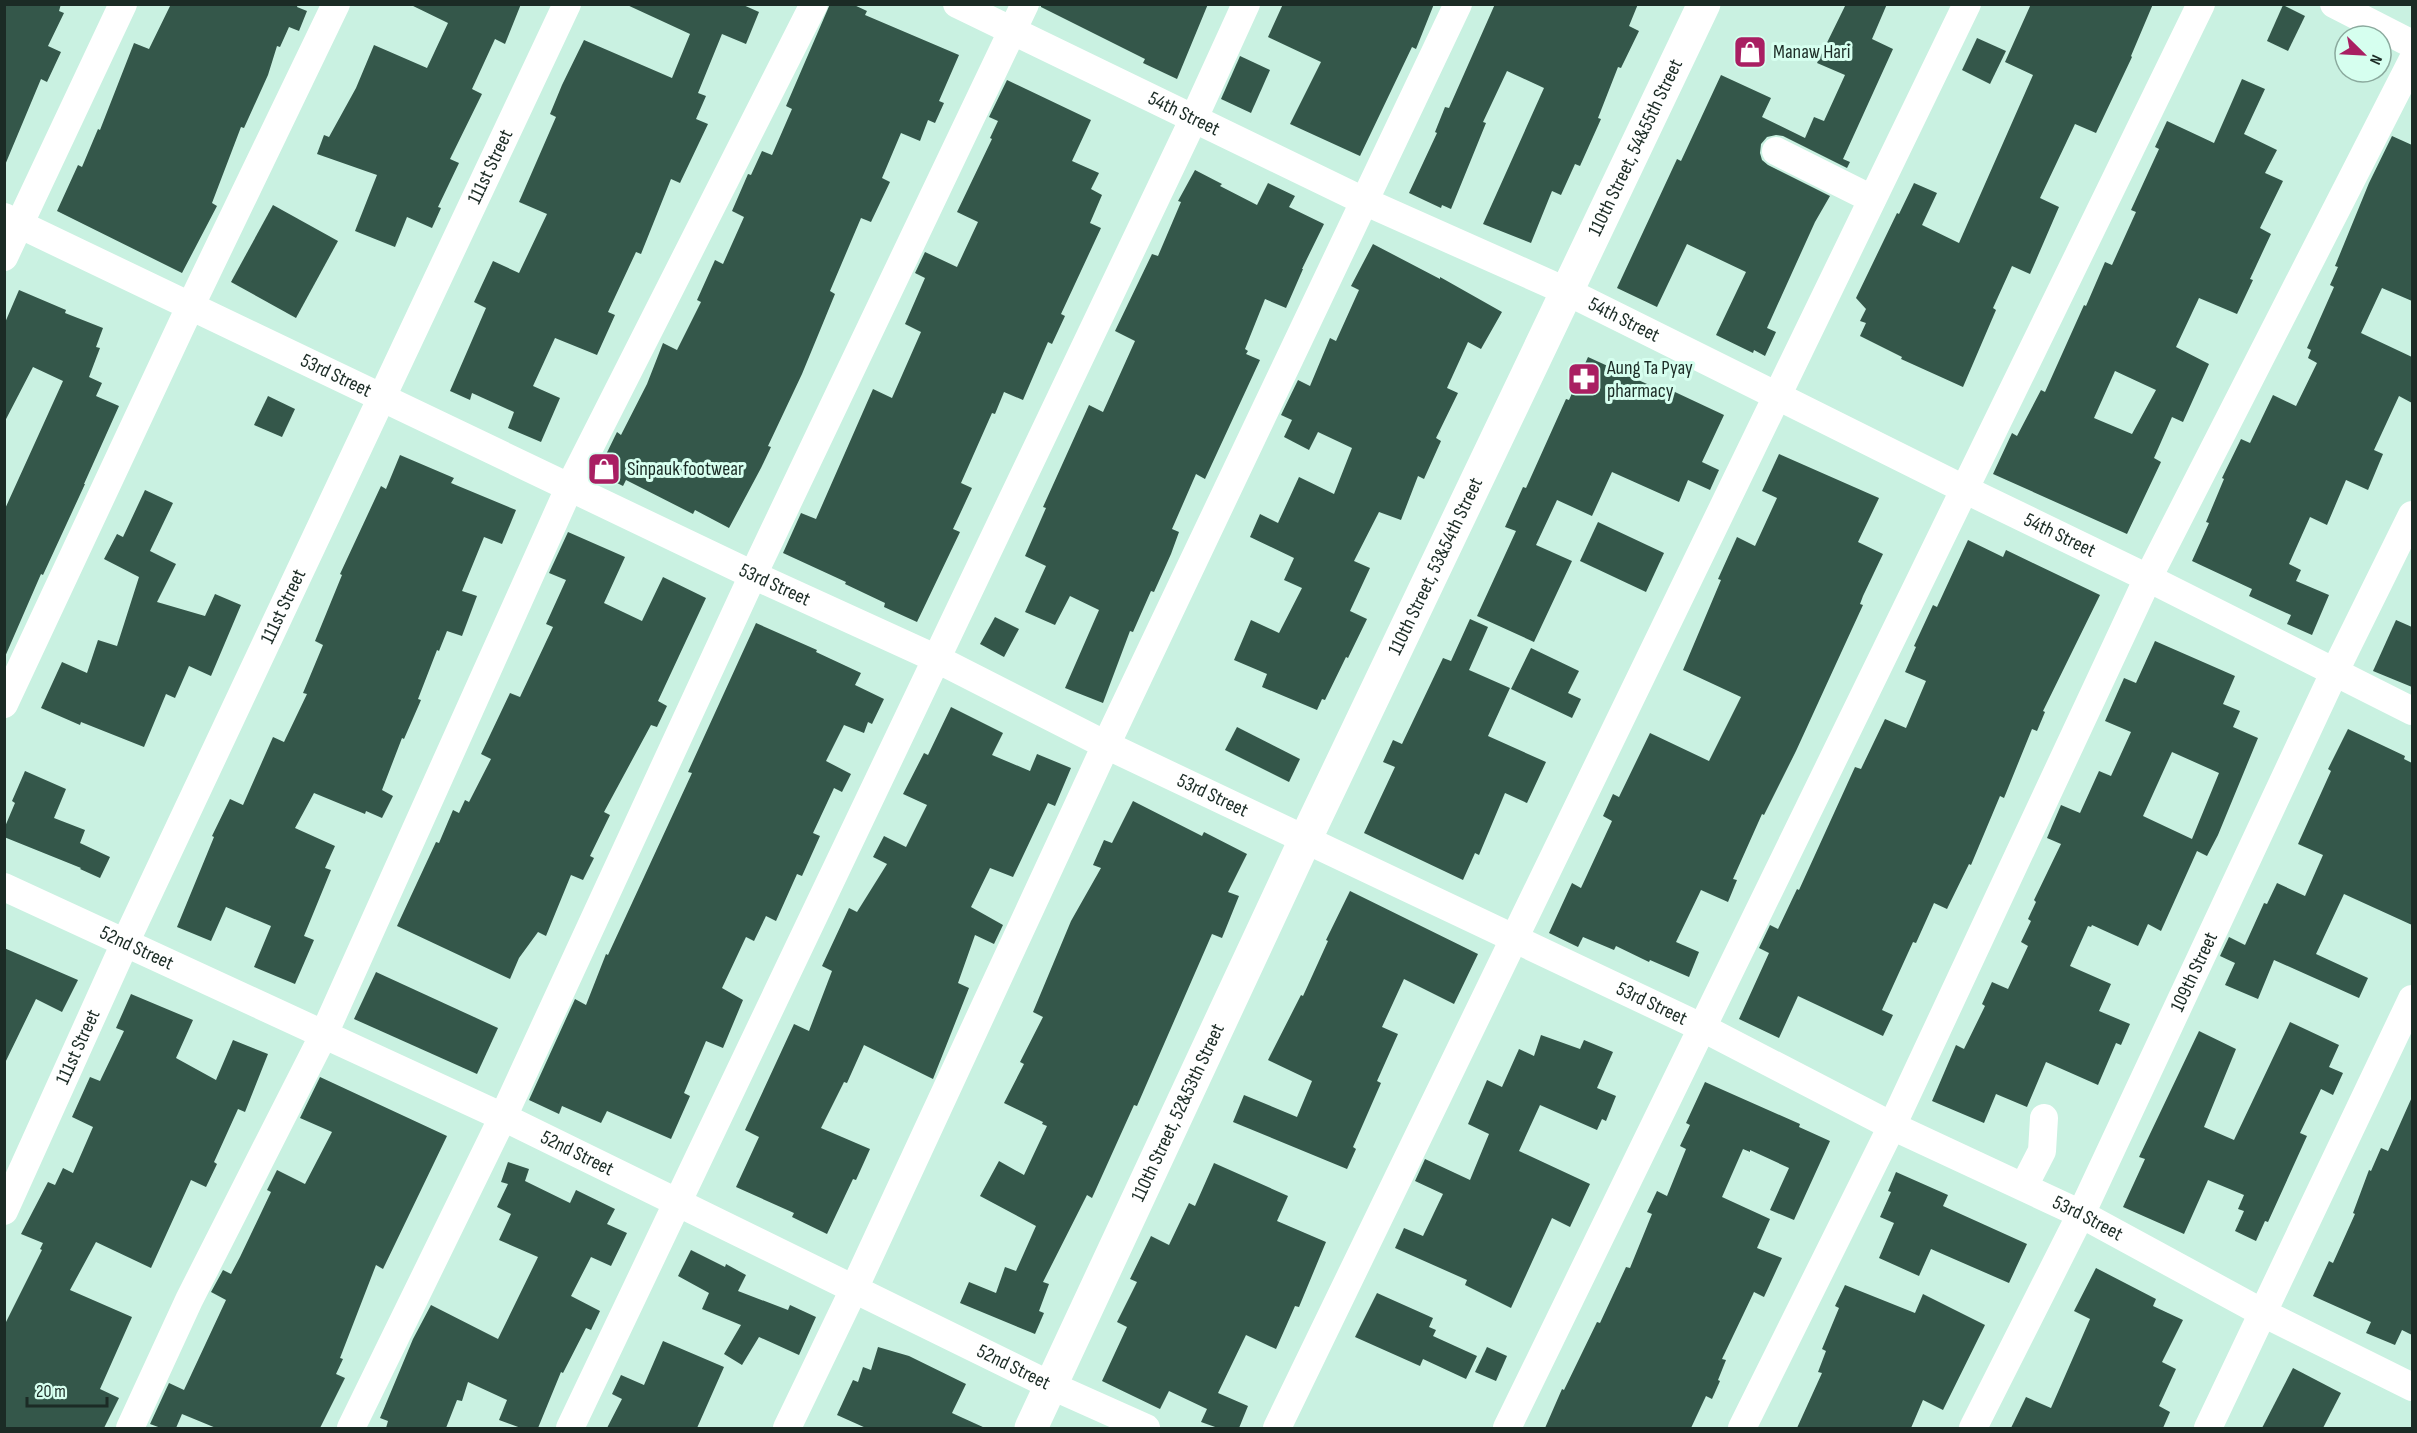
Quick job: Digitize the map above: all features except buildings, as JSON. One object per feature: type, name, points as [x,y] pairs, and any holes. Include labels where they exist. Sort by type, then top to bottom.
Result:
[{"type":"main road","name":"110th Street, 54&55th Street","points":[[1568,292],[1704,4]]},
{"type":"main road","name":"110th Street, 53&54th Street","points":[[1305,840],[1568,292]]},
{"type":"main road","name":"110th Street, 52&53th Street","points":[[1031,1428],[1305,840]]},
{"type":"street","points":[[4,257],[12,221],[123,4]]},
{"type":"street","points":[[4,704],[190,307],[336,4]]},
{"type":"street","name":"111st Street","points":[[4,1211],[125,944],[567,4]]},
{"type":"street","points":[[130,1428],[189,1300],[324,1034],[570,486],[814,4]]},
{"type":"street","name":"54th Street","points":[[957,4],[1366,202],[1568,292],[2412,711]]},
{"type":"street","points":[[351,1428],[503,1117],[753,575],[1025,4]]},
{"type":"street","points":[[570,1428],[1194,118],[1246,4]]},
{"type":"street","points":[[787,1428],[854,1289],[1106,745],[1366,202],[1458,4]]},
{"type":"street","points":[[1277,1428],[1966,4]]},
{"type":"street","points":[[1507,1428],[2201,4]]},
{"type":"street","points":[[2334,4],[2412,44]]},
{"type":"street","points":[[1742,1428],[1892,1126],[2148,578],[2412,61]]},
{"type":"street","points":[[1776,151],[1872,199]]},
{"type":"street","name":"53rd Street","points":[[12,221],[753,575],[936,659],[1106,745],[1703,1028],[1892,1126],[2080,1214],[2263,1313],[2412,1387]]},
{"type":"street","name":"109th Street","points":[[1973,1428],[2080,1214],[2334,673],[2412,515]]},
{"type":"street","name":"52nd Street","points":[[4,887],[503,1117],[1052,1386],[1146,1428]]},
{"type":"street","points":[[2208,1428],[2412,999]]},
{"type":"street","points":[[2024,1186],[2042,1151],[2044,1118]]},
{"type":"place","name":"Manaw Hari","points":[[1750,52]]},
{"type":"place","name":"Aung Ta Pyay pharmacy","points":[[1584,379]]},
{"type":"place","name":"Sinpauk footwear","points":[[604,469]]}]
